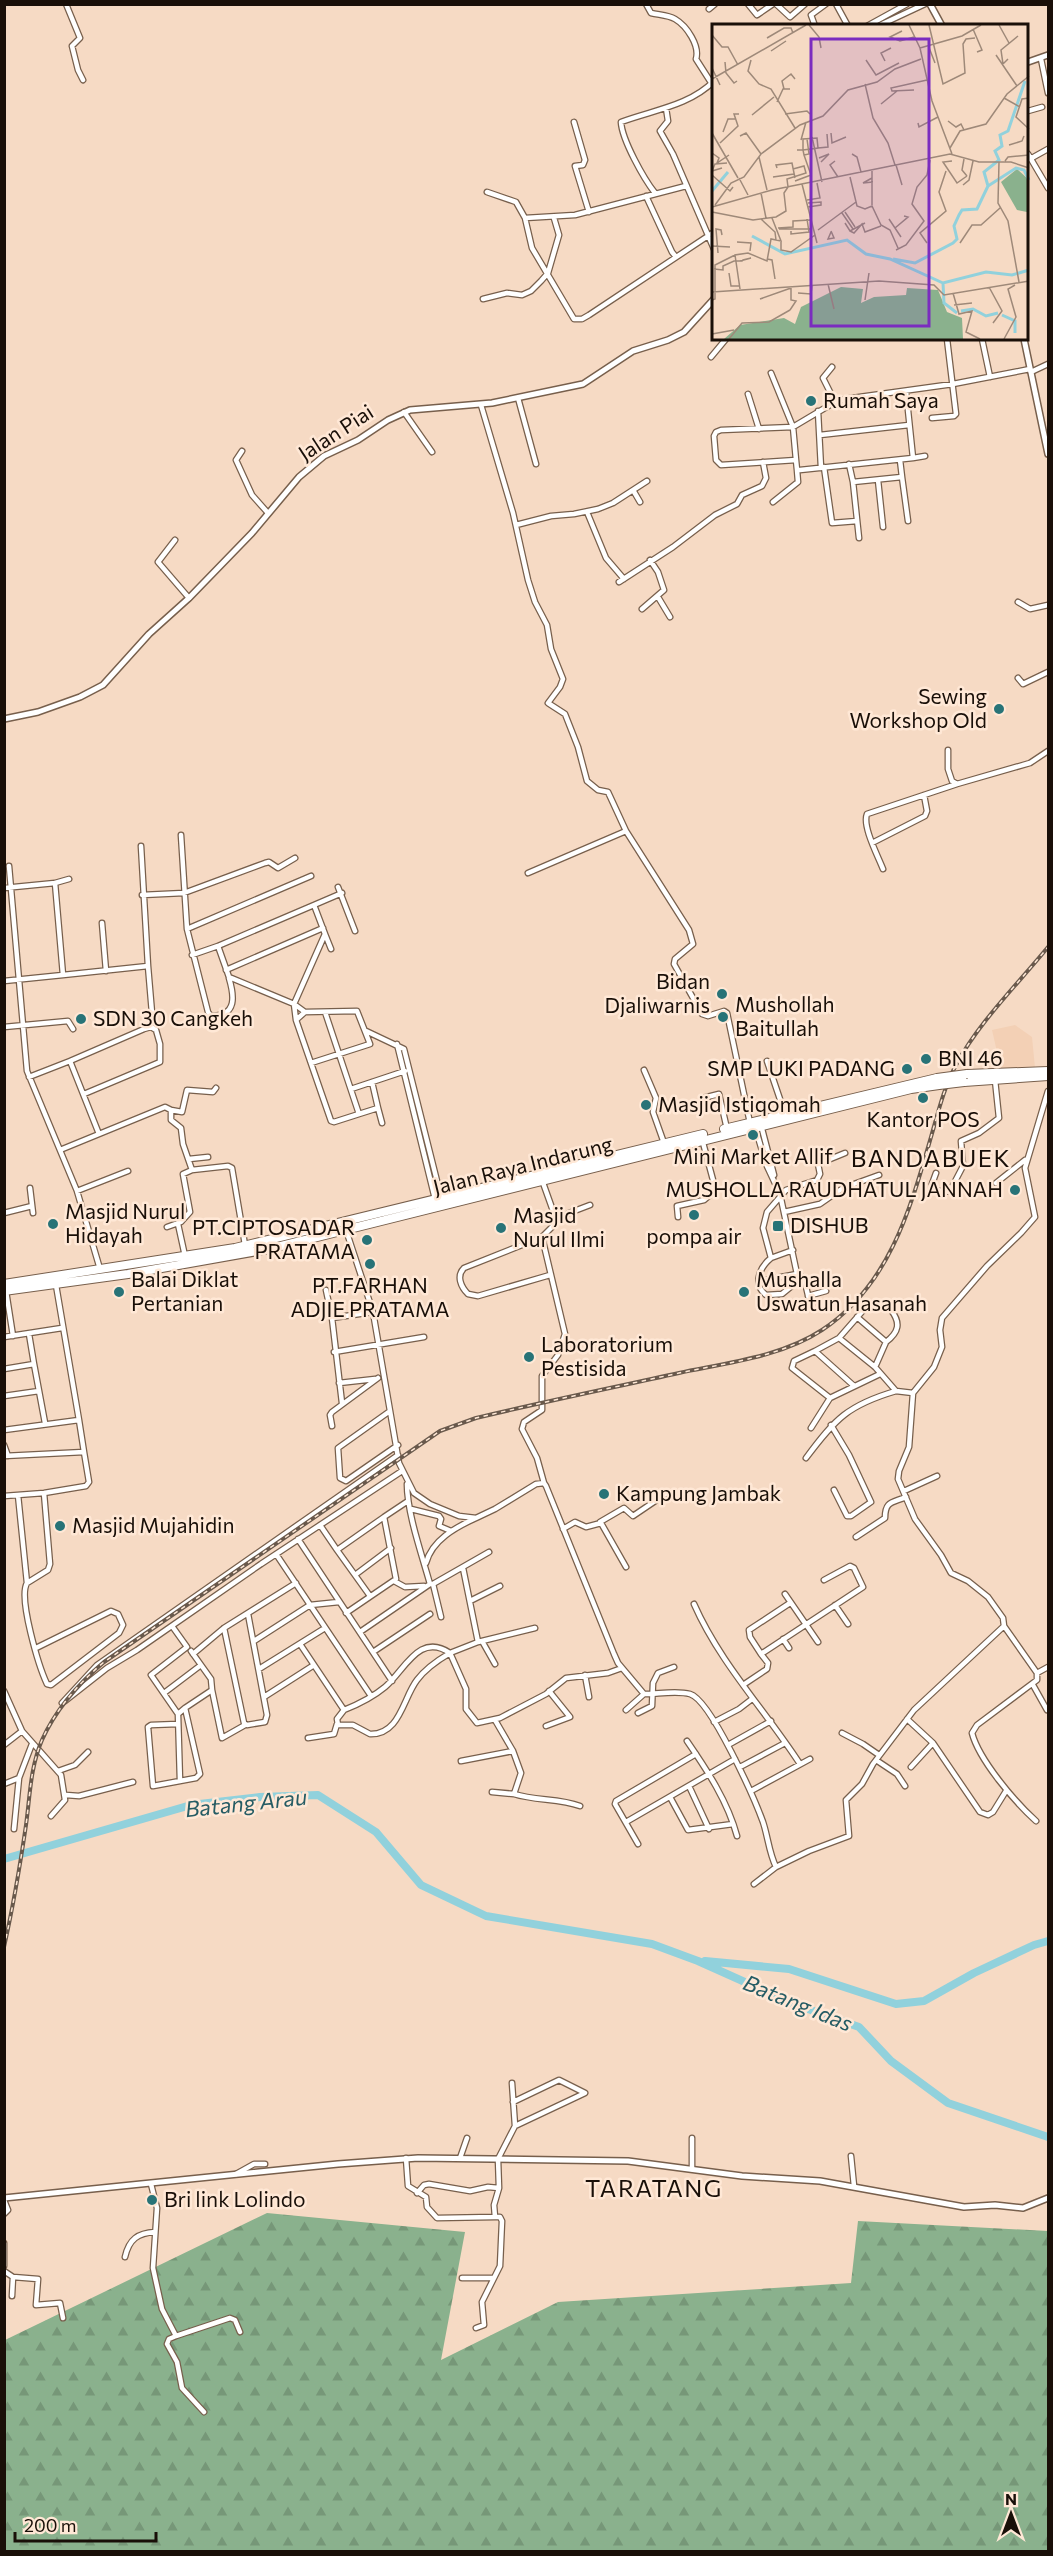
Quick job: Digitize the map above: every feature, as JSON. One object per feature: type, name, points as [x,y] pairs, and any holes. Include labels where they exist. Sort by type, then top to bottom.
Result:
[{"type":"highway","name":"Jalan Raya Indarung","points":[[990,1078],[1048,1071]]},
{"type":"highway","name":"Jalan Raya Indarung","points":[[669,1144],[702,1139],[755,1124],[938,1081],[1048,1076]]},
{"type":"highway","name":"Jalan Raya Indarung","points":[[101,1274],[245,1245],[438,1198],[550,1175],[727,1129],[755,1124],[785,1114],[850,1101]]},
{"type":"highway","name":"Jalan Raya Indarung","points":[[5,1289],[240,1255],[542,1180],[550,1175]]},
{"type":"highway","name":"Jalan Raya Indarung","points":[[5,1289],[56,1285],[78,1277]]},
{"type":"street","points":[[66,4],[80,38],[79,42],[72,46],[73,55],[83,80]]},
{"type":"street","points":[[646,4],[651,14],[673,18],[684,27],[692,38],[697,53],[696,59],[712,81]]},
{"type":"street","points":[[709,9],[715,4]]},
{"type":"street","points":[[748,4],[758,15],[774,4],[790,17],[805,4]]},
{"type":"street","points":[[813,24],[811,15],[826,4]]},
{"type":"street","points":[[836,4],[847,24]]},
{"type":"street","points":[[871,24],[907,4]]},
{"type":"street","points":[[882,24],[905,11],[925,4]]},
{"type":"street","points":[[930,4],[941,24]]},
{"type":"street","points":[[900,8],[905,11]]},
{"type":"street","points":[[1029,62],[1048,55]]},
{"type":"street","points":[[1041,59],[1048,93]]},
{"type":"street","points":[[655,194],[646,182],[621,123],[645,112],[686,101],[712,83]]},
{"type":"street","points":[[1029,111],[1042,106]]},
{"type":"street","points":[[666,108],[668,121],[660,131],[712,244]]},
{"type":"street","points":[[574,122],[585,160],[583,165],[575,166],[589,212]]},
{"type":"street","points":[[1048,149],[1029,156],[1048,188]]},
{"type":"street","points":[[525,218],[554,218],[589,212],[686,186]]},
{"type":"street","points":[[487,192],[514,201],[525,218],[532,248],[570,316],[578,320],[712,233]]},
{"type":"street","points":[[646,196],[676,257]]},
{"type":"street","points":[[483,299],[507,293],[520,296],[527,294],[548,273],[560,235],[554,218]]},
{"type":"street","name":"Jalan Piai","points":[[4,719],[80,697],[103,685],[157,626],[189,598],[290,486],[316,462],[404,412],[420,408],[481,405],[583,384],[633,351],[668,340],[684,332],[712,301]]},
{"type":"street","points":[[711,357],[725,340]]},
{"type":"street","points":[[932,418],[956,415],[947,340]]},
{"type":"street","points":[[982,340],[990,377]]},
{"type":"street","points":[[1024,340],[1048,454]]},
{"type":"street","points":[[796,460],[719,464],[714,447],[714,436],[717,431],[793,427],[835,402],[1030,371],[1048,364]]},
{"type":"street","points":[[832,367],[823,378],[835,402]]},
{"type":"street","points":[[771,373],[793,427],[798,482],[773,502]]},
{"type":"street","points":[[906,391],[913,458]]},
{"type":"street","points":[[748,394],[759,429]]},
{"type":"street","points":[[518,398],[536,464]]},
{"type":"street","points":[[481,405],[516,525],[530,586],[547,625],[551,649],[563,679],[548,703],[564,712],[578,747],[587,782],[598,790],[608,792],[626,831],[689,930],[693,941],[692,946],[675,959],[674,964],[702,1014],[708,1016],[724,1011],[728,1015],[755,1124],[780,1194],[793,1250],[797,1274],[788,1290],[776,1296],[766,1295],[761,1291],[759,1281],[762,1266],[771,1258],[793,1250]]},
{"type":"street","points":[[818,411],[823,468],[832,523],[857,521]]},
{"type":"street","points":[[404,412],[432,452]]},
{"type":"street","points":[[1042,427],[1048,424]]},
{"type":"street","points":[[820,435],[909,425]]},
{"type":"street","points":[[242,451],[236,460],[236,465],[248,481],[254,497],[268,513]]},
{"type":"street","points":[[797,470],[925,456]]},
{"type":"street","points":[[900,460],[908,521]]},
{"type":"street","points":[[588,512],[606,558],[621,581],[673,547],[715,515],[737,504],[742,495],[762,486],[766,478],[763,462]]},
{"type":"street","points":[[849,464],[859,538]]},
{"type":"street","points":[[853,482],[902,477]]},
{"type":"street","points":[[878,480],[883,527]]},
{"type":"street","points":[[516,525],[551,516],[588,512],[613,503],[647,481]]},
{"type":"street","points":[[633,490],[640,502]]},
{"type":"street","points":[[175,540],[158,562],[189,598]]},
{"type":"street","points":[[642,609],[658,597],[664,588],[650,560]]},
{"type":"street","points":[[658,597],[670,617]]},
{"type":"street","points":[[1018,602],[1030,609],[1048,605]]},
{"type":"street","points":[[1018,678],[1023,684],[1048,672]]},
{"type":"street","points":[[948,750],[949,773],[952,781],[957,784]]},
{"type":"street","points":[[884,869],[865,818],[867,814],[1030,762],[1048,751]]},
{"type":"street","points":[[873,843],[925,816],[927,811],[924,795]]},
{"type":"street","points":[[528,873],[626,831]]},
{"type":"street","points":[[181,835],[187,929],[192,955],[211,1016],[223,1013],[233,1004],[234,998],[218,946]]},
{"type":"street","points":[[141,846],[142,895],[152,1013]]},
{"type":"street","points":[[142,895],[184,893],[265,863],[269,862],[278,868],[295,858]]},
{"type":"street","points":[[9,866],[7,888],[29,1077],[77,1191],[101,1274]]},
{"type":"street","points":[[187,929],[311,876]]},
{"type":"street","points":[[7,888],[55,883],[69,879]]},
{"type":"street","points":[[55,883],[63,975]]},
{"type":"street","points":[[338,886],[356,931]]},
{"type":"street","points":[[192,955],[342,893]]},
{"type":"street","points":[[314,905],[331,949]]},
{"type":"street","points":[[102,923],[106,971]]},
{"type":"street","points":[[226,970],[324,931]]},
{"type":"street","points":[[324,931],[294,1004],[296,1020],[331,1121],[378,1108]]},
{"type":"street","points":[[4,981],[148,966]]},
{"type":"street","points":[[229,978],[294,1004],[305,1012],[357,1011],[370,1044]]},
{"type":"street","points":[[296,1020],[305,1012]]},
{"type":"street","points":[[325,1012],[359,1114]]},
{"type":"street","points":[[4,1027],[69,1021],[73,1029]]},
{"type":"street","points":[[29,1077],[144,1029],[151,1027],[156,1030],[160,1044],[160,1062],[84,1094]]},
{"type":"street","points":[[366,1031],[397,1044],[406,1070],[438,1198]]},
{"type":"street","points":[[311,1063],[385,1039]]},
{"type":"street","points":[[70,1061],[99,1134]]},
{"type":"street","points":[[766,1061],[785,1114]]},
{"type":"street","points":[[351,1089],[406,1070]]},
{"type":"street","points":[[644,1070],[657,1101],[653,1112],[669,1144]]},
{"type":"street","points":[[936,1173],[932,1184],[934,1189],[950,1191],[963,1166],[961,1141],[979,1133],[999,1118],[990,1078]]},
{"type":"street","points":[[372,1082],[382,1123]]},
{"type":"street","points":[[60,1150],[165,1107],[182,1112],[187,1090],[213,1092],[216,1088]]},
{"type":"street","points":[[1036,1821],[1006,1791],[977,1745],[973,1730],[1001,1705],[1033,1685],[1037,1680],[1037,1673],[1004,1626],[1003,1618],[988,1597],[968,1581],[951,1573],[941,1554],[915,1519],[898,1479],[909,1447],[913,1393],[934,1367],[941,1352],[943,1342],[940,1324],[946,1311],[1035,1217],[1025,1174],[1025,1160],[1048,1091]]},
{"type":"street","points":[[703,1098],[719,1094],[727,1129]]},
{"type":"street","points":[[171,1110],[172,1122],[181,1128],[183,1144],[192,1170]]},
{"type":"street","points":[[678,1217],[677,1206],[704,1200],[712,1193],[713,1180],[702,1139]]},
{"type":"street","points":[[771,1258],[763,1222],[780,1194],[791,1187],[817,1180],[820,1174],[818,1168],[820,1163],[845,1153]]},
{"type":"street","points":[[189,1159],[208,1157]]},
{"type":"street","points":[[996,1183],[1025,1160]]},
{"type":"street","points":[[167,1227],[178,1224],[190,1212],[183,1173],[228,1166],[232,1168],[245,1245]]},
{"type":"street","points":[[77,1191],[128,1171]]},
{"type":"street","points":[[784,1212],[820,1204],[843,1188],[879,1174]]},
{"type":"street","points":[[542,1180],[557,1222]]},
{"type":"street","points":[[30,1188],[33,1213]]},
{"type":"street","points":[[550,1275],[478,1296],[468,1294],[460,1283],[460,1274],[464,1268],[542,1237],[569,1213],[590,1205]]},
{"type":"street","points":[[4,1213],[32,1206]]},
{"type":"street","points":[[178,1224],[185,1256]]},
{"type":"street","points":[[346,1228],[373,1312],[380,1344],[381,1378],[398,1444],[402,1471],[418,1496],[430,1504],[459,1516],[476,1518]]},
{"type":"street","points":[[542,1237],[566,1334],[558,1355],[542,1376],[541,1412],[524,1422],[522,1429],[537,1458],[544,1483],[549,1489],[608,1640],[622,1668],[644,1694]]},
{"type":"street","points":[[759,1281],[797,1274],[804,1278],[810,1304]]},
{"type":"street","points":[[4,1496],[44,1493],[87,1485],[89,1482],[56,1285]]},
{"type":"street","points":[[5,1289],[13,1336]]},
{"type":"street","points":[[326,1290],[332,1318],[334,1352],[342,1404]]},
{"type":"street","points":[[807,1296],[826,1291]]},
{"type":"street","points":[[830,1398],[792,1368],[794,1361],[839,1338],[867,1306]]},
{"type":"street","points":[[875,1367],[886,1342],[893,1337],[898,1327],[897,1317],[891,1310]]},
{"type":"street","points":[[332,1318],[373,1312]]},
{"type":"street","points":[[857,1317],[886,1342]]},
{"type":"street","points":[[4,1337],[62,1328]]},
{"type":"street","points":[[29,1334],[45,1423]]},
{"type":"street","points":[[334,1352],[424,1337]]},
{"type":"street","points":[[839,1338],[875,1367],[896,1391]]},
{"type":"street","points":[[815,1351],[853,1385]]},
{"type":"street","points":[[4,1369],[34,1364]]},
{"type":"street","points":[[811,1428],[830,1398],[880,1374]]},
{"type":"street","points":[[339,1383],[381,1378]]},
{"type":"street","points":[[332,1426],[330,1414],[381,1378]]},
{"type":"street","points":[[4,1396],[39,1390]]},
{"type":"street","points":[[806,1458],[831,1425],[850,1410],[896,1391],[913,1393]]},
{"type":"street","points":[[390,1411],[338,1448],[340,1479],[346,1481],[398,1444]]},
{"type":"street","points":[[4,1430],[79,1420]]},
{"type":"street","points":[[831,1425],[849,1455],[871,1502],[851,1516],[847,1516],[834,1490]]},
{"type":"street","points":[[4,1445],[6,1456],[84,1452]]},
{"type":"street","points":[[398,1455],[97,1665],[62,1702],[72,1698],[107,1668],[402,1471]]},
{"type":"street","points":[[904,1491],[938,1476]]},
{"type":"street","points":[[407,1481],[408,1501],[441,1617]]},
{"type":"street","points":[[425,1566],[428,1556],[451,1531],[495,1509],[536,1484],[544,1483]]},
{"type":"street","points":[[36,1648],[111,1611],[118,1614],[123,1625],[118,1633],[51,1685],[45,1683],[24,1605],[24,1589],[27,1583],[48,1570],[50,1564],[44,1493]]},
{"type":"street","points":[[563,1529],[573,1522],[586,1527],[624,1508],[633,1516],[668,1493]]},
{"type":"street","points":[[18,1495],[27,1583]]},
{"type":"street","points":[[856,1537],[885,1518],[884,1509],[887,1505],[906,1497]]},
{"type":"street","points":[[337,1550],[408,1501]]},
{"type":"street","points":[[411,1509],[439,1516],[440,1526],[451,1531]]},
{"type":"street","points":[[346,1613],[397,1577],[384,1517]]},
{"type":"street","points":[[600,1522],[626,1567]]},
{"type":"street","points":[[320,1525],[369,1596]]},
{"type":"street","points":[[298,1539],[392,1681]]},
{"type":"street","points":[[355,1575],[391,1548]]},
{"type":"street","points":[[394,1581],[405,1587],[432,1584],[489,1552]]},
{"type":"street","points":[[276,1554],[371,1696]]},
{"type":"street","points":[[761,1654],[861,1590],[863,1585],[854,1568],[850,1566],[824,1580]]},
{"type":"street","points":[[463,1568],[480,1641],[495,1664]]},
{"type":"street","points":[[193,1654],[224,1628],[296,1583]]},
{"type":"street","points":[[360,1632],[412,1597],[424,1586]]},
{"type":"street","points":[[470,1601],[500,1586]]},
{"type":"street","points":[[785,1594],[818,1642]]},
{"type":"street","points":[[254,1641],[310,1605],[339,1602]]},
{"type":"street","points":[[743,1685],[767,1669],[768,1663],[750,1637],[748,1630],[790,1603]]},
{"type":"street","points":[[694,1604],[714,1646],[752,1699],[771,1720],[800,1764]]},
{"type":"street","points":[[835,1605],[848,1624]]},
{"type":"street","points":[[172,1626],[211,1679],[222,1738],[245,1725],[267,1720],[248,1614]]},
{"type":"street","points":[[373,1652],[430,1614]]},
{"type":"street","points":[[754,1884],[776,1867],[849,1836],[844,1804],[862,1784],[878,1757],[907,1719],[957,1668],[1004,1626]]},
{"type":"street","points":[[224,1628],[245,1725]]},
{"type":"street","points":[[259,1670],[325,1628]]},
{"type":"street","points":[[337,1724],[353,1725],[370,1734],[383,1732],[397,1719],[419,1676],[432,1664],[450,1653],[480,1641],[535,1628]]},
{"type":"street","points":[[783,1639],[789,1648]]},
{"type":"street","points":[[300,1644],[344,1710]]},
{"type":"street","points":[[308,1738],[334,1734],[338,1717],[344,1710],[371,1696],[392,1681],[405,1664],[429,1647],[437,1645],[450,1653],[465,1684],[466,1709],[477,1724],[495,1720],[549,1691],[566,1678],[608,1673],[622,1668]]},
{"type":"street","points":[[180,1781],[178,1714],[153,1679],[152,1672],[187,1647]]},
{"type":"street","points":[[164,1693],[201,1665]]},
{"type":"street","points":[[264,1697],[314,1665]]},
{"type":"street","points":[[638,1713],[651,1707],[654,1678],[658,1673],[674,1667]]},
{"type":"street","points":[[1037,1673],[1048,1667]]},
{"type":"street","points":[[585,1675],[589,1697]]},
{"type":"street","points":[[1033,1685],[1047,1710]]},
{"type":"street","points":[[178,1714],[212,1689]]},
{"type":"street","points":[[4,1691],[22,1731],[58,1771],[66,1795],[61,1806],[51,1816]]},
{"type":"street","points":[[546,1726],[570,1718],[549,1691]]},
{"type":"street","points":[[626,1710],[644,1694],[691,1694],[700,1700],[728,1745],[751,1791],[764,1824],[776,1867]]},
{"type":"street","points":[[714,1722],[739,1709],[752,1699]]},
{"type":"street","points":[[178,1724],[148,1726],[154,1786],[196,1778],[200,1774],[185,1708]]},
{"type":"street","points":[[907,1719],[933,1743],[980,1812],[988,1815],[993,1812],[1006,1791]]},
{"type":"street","points":[[495,1720],[513,1751],[521,1773],[514,1794]]},
{"type":"street","points":[[728,1745],[771,1720]]},
{"type":"street","points":[[4,1745],[22,1731]]},
{"type":"street","points":[[842,1733],[878,1757],[897,1774],[904,1786]]},
{"type":"street","points":[[178,1740],[191,1739]]},
{"type":"street","points":[[687,1741],[708,1774],[737,1836]]},
{"type":"street","points":[[740,1767],[785,1743]]},
{"type":"street","points":[[911,1767],[933,1743]]},
{"type":"street","points":[[14,1829],[19,1778],[32,1744]]},
{"type":"street","points":[[461,1761],[513,1751]]},
{"type":"street","points":[[58,1771],[75,1765],[88,1752]]},
{"type":"street","points":[[638,1844],[615,1804],[616,1801],[696,1754]]},
{"type":"street","points":[[626,1822],[735,1759]]},
{"type":"street","points":[[751,1791],[810,1759]]},
{"type":"street","points":[[4,1784],[19,1778]]},
{"type":"street","points":[[66,1795],[79,1796],[133,1782]]},
{"type":"street","points":[[689,1786],[709,1829]]},
{"type":"street","points":[[492,1792],[556,1802],[563,1801],[580,1806]]},
{"type":"street","points":[[670,1797],[688,1830],[733,1824]]},
{"type":"street","points":[[513,2102],[559,2080],[585,2092],[515,2126]]},
{"type":"street","points":[[495,2217],[494,2205],[499,2188],[498,2159],[515,2126],[512,2083]]},
{"type":"street","points":[[460,2158],[467,2138]]},
{"type":"street","points":[[692,2138],[692,2169]]},
{"type":"street","points":[[851,2156],[854,2186]]},
{"type":"street","points":[[406,2158],[408,2184],[426,2198],[427,2207],[440,2219],[495,2217],[501,2219],[500,2266],[482,2302],[484,2325],[476,2328]]},
{"type":"street","points":[[4,2214],[8,2210],[4,2199],[406,2158],[603,2159],[742,2176],[807,2179],[964,2207],[995,2205],[1017,2209],[1048,2198]]},
{"type":"street","points":[[234,2175],[254,2164],[265,2164]]},
{"type":"street","points":[[151,2184],[157,2208],[153,2268],[162,2309],[176,2336]]},
{"type":"street","points":[[417,2193],[426,2184],[470,2190],[499,2188]]},
{"type":"street","points":[[125,2257],[129,2244],[136,2236],[155,2232]]},
{"type":"street","points":[[4,2243],[4,2266]]},
{"type":"street","points":[[4,2271],[13,2277],[38,2279],[36,2305],[60,2304],[63,2318]]},
{"type":"street","points":[[12,2296],[13,2277]]},
{"type":"street","points":[[462,2278],[493,2278]]},
{"type":"street","points":[[204,2412],[179,2384],[177,2362],[167,2341],[230,2318],[235,2320],[240,2332]]},
{"type":"shaded area","points":[[1015,1025],[1032,1037],[1035,1068],[998,1069],[1000,1065],[992,1030]]},
{"type":"green space","points":[[267,2213],[465,2232],[441,2360],[558,2302],[851,2283],[858,2221],[1048,2231],[1048,2551],[5,2552],[5,2340]]},
{"type":"waterway","name":"Batang Arau","points":[[4,1859],[191,1805],[260,1797],[318,1795],[376,1832],[421,1885],[486,1916],[652,1944],[698,1961],[794,2004],[859,2027],[891,2061],[948,2103],[1048,2137]]},
{"type":"waterway","name":"Batang Idas","points":[[705,1961],[789,1969],[896,2004],[924,2001],[974,1973],[1034,1945],[1048,1941]]},
{"type":"railway","points":[[4,1947],[38,1751],[54,1718],[85,1679],[104,1662],[440,1431],[501,1412],[753,1358],[789,1347],[822,1330],[845,1312],[864,1292],[894,1244],[915,1192],[945,1091],[965,1049],[987,1019],[1048,947]]},
{"type":"place","name":"Rumah Saya","points":[[811,401]]},
{"type":"place","name":"Sewing Workshop Old","points":[[999,709]]},
{"type":"place","name":"Bidan Djaliwarnis","points":[[722,994]]},
{"type":"place","name":"Mushollah Baitullah","points":[[723,1017]]},
{"type":"place","name":"SDN 30 Cangkeh","points":[[81,1019]]},
{"type":"place","name":"BNI 46","points":[[926,1059]]},
{"type":"place","name":"SMP LUKI PADANG","points":[[907,1069]]},
{"type":"place","name":"Kantor POS","points":[[923,1098]]},
{"type":"place","name":"Masjid Istiqomah","points":[[646,1105]]},
{"type":"place","name":"Mini Market Allif","points":[[753,1135]]},
{"type":"place","name":"MUSHOLLA RAUDHATUL JANNAH","points":[[1015,1190]]},
{"type":"place","name":"pompa air","points":[[694,1215]]},
{"type":"place","name":"Masjid Nurul Hidayah","points":[[53,1224]]},
{"type":"place","name":"DISHUB","points":[[778,1226]]},
{"type":"place","name":"Masjid Nurul Ilmi","points":[[501,1228]]},
{"type":"place","name":"PT.CIPTOSADAR PRATAMA","points":[[367,1240]]},
{"type":"place","name":"PT.FARHAN ADJIE PRATAMA","points":[[370,1264]]},
{"type":"place","name":"Balai Diklat Pertanian","points":[[119,1292]]},
{"type":"place","name":"Mushalla Uswatun Hasanah","points":[[744,1292]]},
{"type":"place","name":"Laboratorium Pestisida","points":[[529,1357]]},
{"type":"place","name":"Kampung Jambak","points":[[604,1494]]},
{"type":"place","name":"Masjid Mujahidin","points":[[60,1526]]},
{"type":"place","name":"Bri link Lolindo","points":[[152,2200]]},
{"type":"district","name":"BANDABUEK","points":[[931,1159]]},
{"type":"district","name":"TARATANG","points":[[654,2189]]}]
